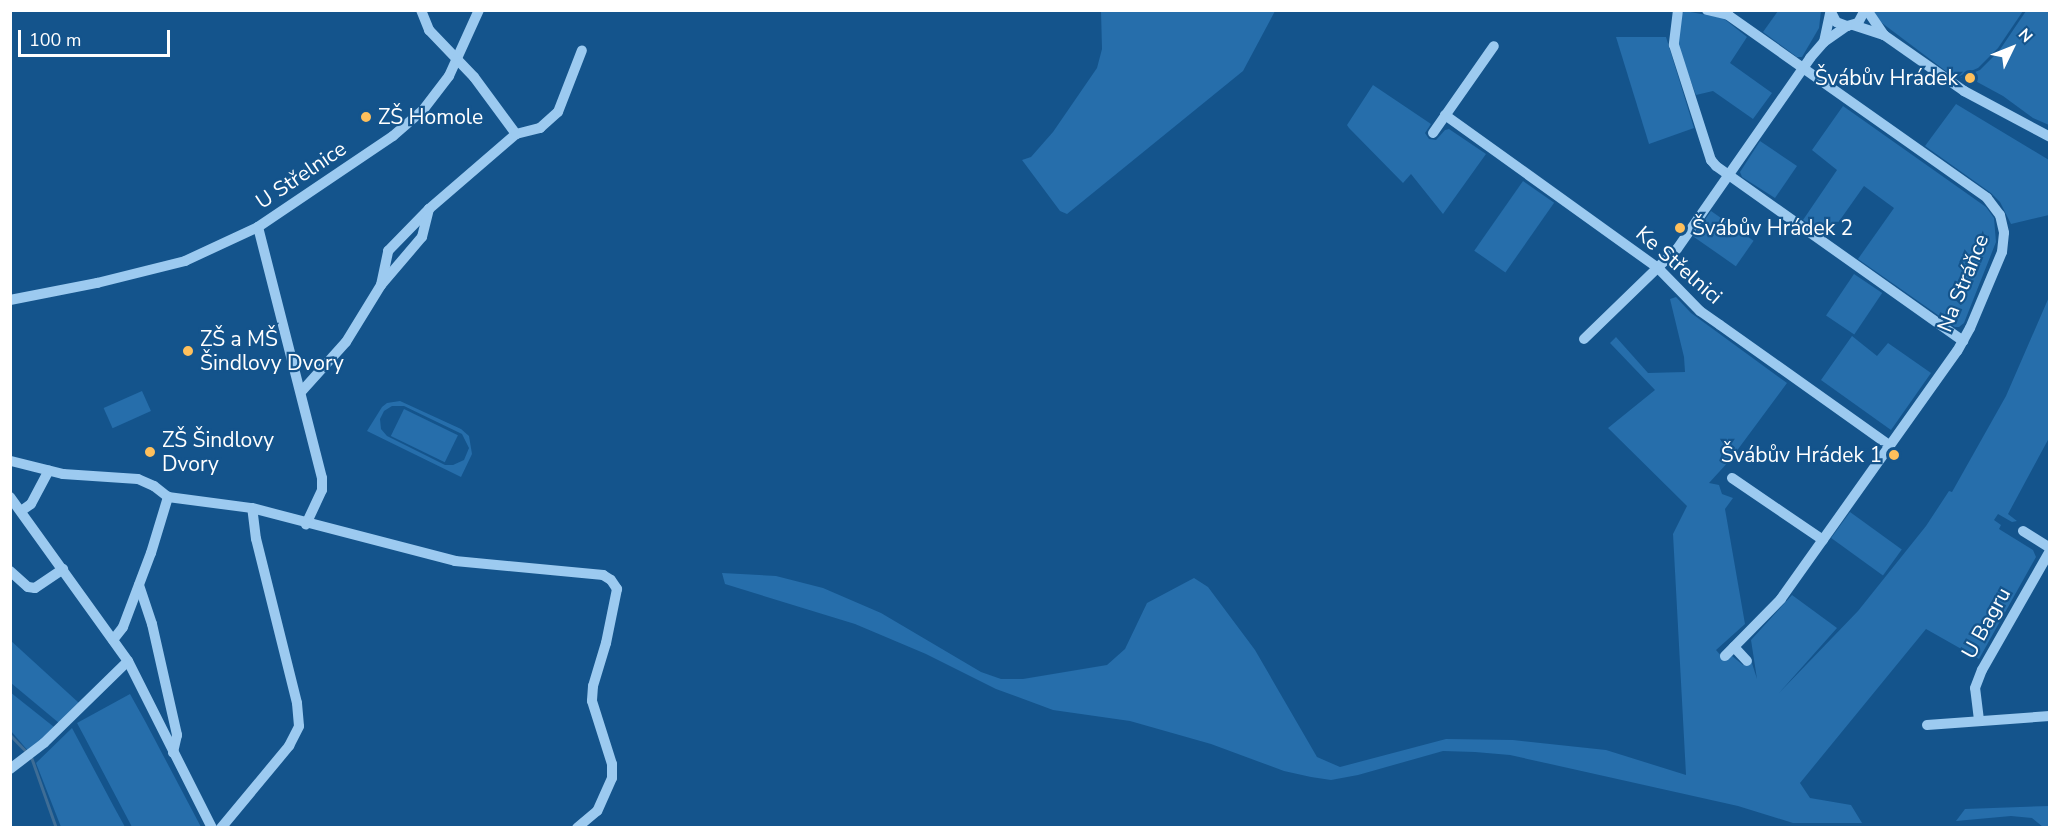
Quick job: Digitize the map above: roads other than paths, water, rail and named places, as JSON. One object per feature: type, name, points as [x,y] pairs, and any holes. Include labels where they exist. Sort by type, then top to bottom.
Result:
[{"type":"street","points":[[421,10],[429,30],[457,59],[516,134]]},
{"type":"street","name":"U Střelnice","points":[[306,524],[322,490],[322,478],[258,227],[409,124],[439,92],[479,10]]},
{"type":"street","points":[[1678,10],[1674,45],[1711,160],[1728,177],[1963,340]]},
{"type":"street","name":"Na Stráňce","points":[[1707,10],[1728,15],[1987,198],[2001,215],[2004,233],[2002,252],[1963,340],[1781,599],[1725,656]]},
{"type":"street","points":[[1584,339],[1659,269],[1683,240],[1803,68],[1824,42],[1863,18],[1866,10]]},
{"type":"street","points":[[1866,10],[1884,35],[1935,73],[1981,101],[2049,137]]},
{"type":"street","points":[[1824,42],[1830,12]]},
{"type":"street","points":[[1830,12],[1836,22],[1884,35]]},
{"type":"street","points":[[1433,133],[1494,46]]},
{"type":"street","points":[[381,285],[388,251],[429,209],[516,134],[540,128],[558,112],[582,50]]},
{"type":"street","name":"Ke Střelnici","points":[[1445,114],[1659,269],[1700,310],[1889,445]]},
{"type":"street","points":[[301,392],[346,342],[381,285],[422,237],[429,209]]},
{"type":"street","points":[[10,300],[107,281],[185,261],[258,227]]},
{"type":"street","points":[[11,461],[49,470],[138,479],[154,486],[168,497],[252,508],[454,561],[603,575],[614,583],[617,589],[606,643],[593,686],[592,701],[612,764],[612,778],[597,811],[577,828]]},
{"type":"street","points":[[21,511],[31,504],[49,470]]},
{"type":"street","points":[[1732,478],[1823,540]]},
{"type":"street","points":[[10,497],[128,662],[212,828]]},
{"type":"street","points":[[113,640],[123,627],[168,497]]},
{"type":"street","points":[[221,828],[289,746],[298,726],[297,703],[256,539],[252,508]]},
{"type":"street","points":[[2023,531],[2049,549]]},
{"type":"street","name":"U Bagru","points":[[1978,720],[1976,688],[1982,670],[2049,549]]},
{"type":"street","points":[[10,571],[28,588],[35,588],[63,569]]},
{"type":"street","points":[[139,585],[152,624],[177,735],[173,753]]},
{"type":"street","points":[[1734,647],[1747,661]]},
{"type":"street","points":[[10,769],[44,743],[128,662]]},
{"type":"street","points":[[1927,725],[2049,716]]},
{"type":"waterway","points":[[10,735],[31,757],[56,828]]},
{"type":"place","name":"Švábův Hrádek","points":[[1970,78]]},
{"type":"place","name":"ZŠ Homole","points":[[366,117]]},
{"type":"place","name":"Švábův Hrádek 2","points":[[1680,228]]},
{"type":"place","name":"ZŠ a MŠ Šindlovy Dvory","points":[[188,351]]},
{"type":"place","name":"ZŠ Šindlovy Dvory","points":[[150,452]]},
{"type":"place","name":"Švábův Hrádek 1","points":[[1894,455]]}]
